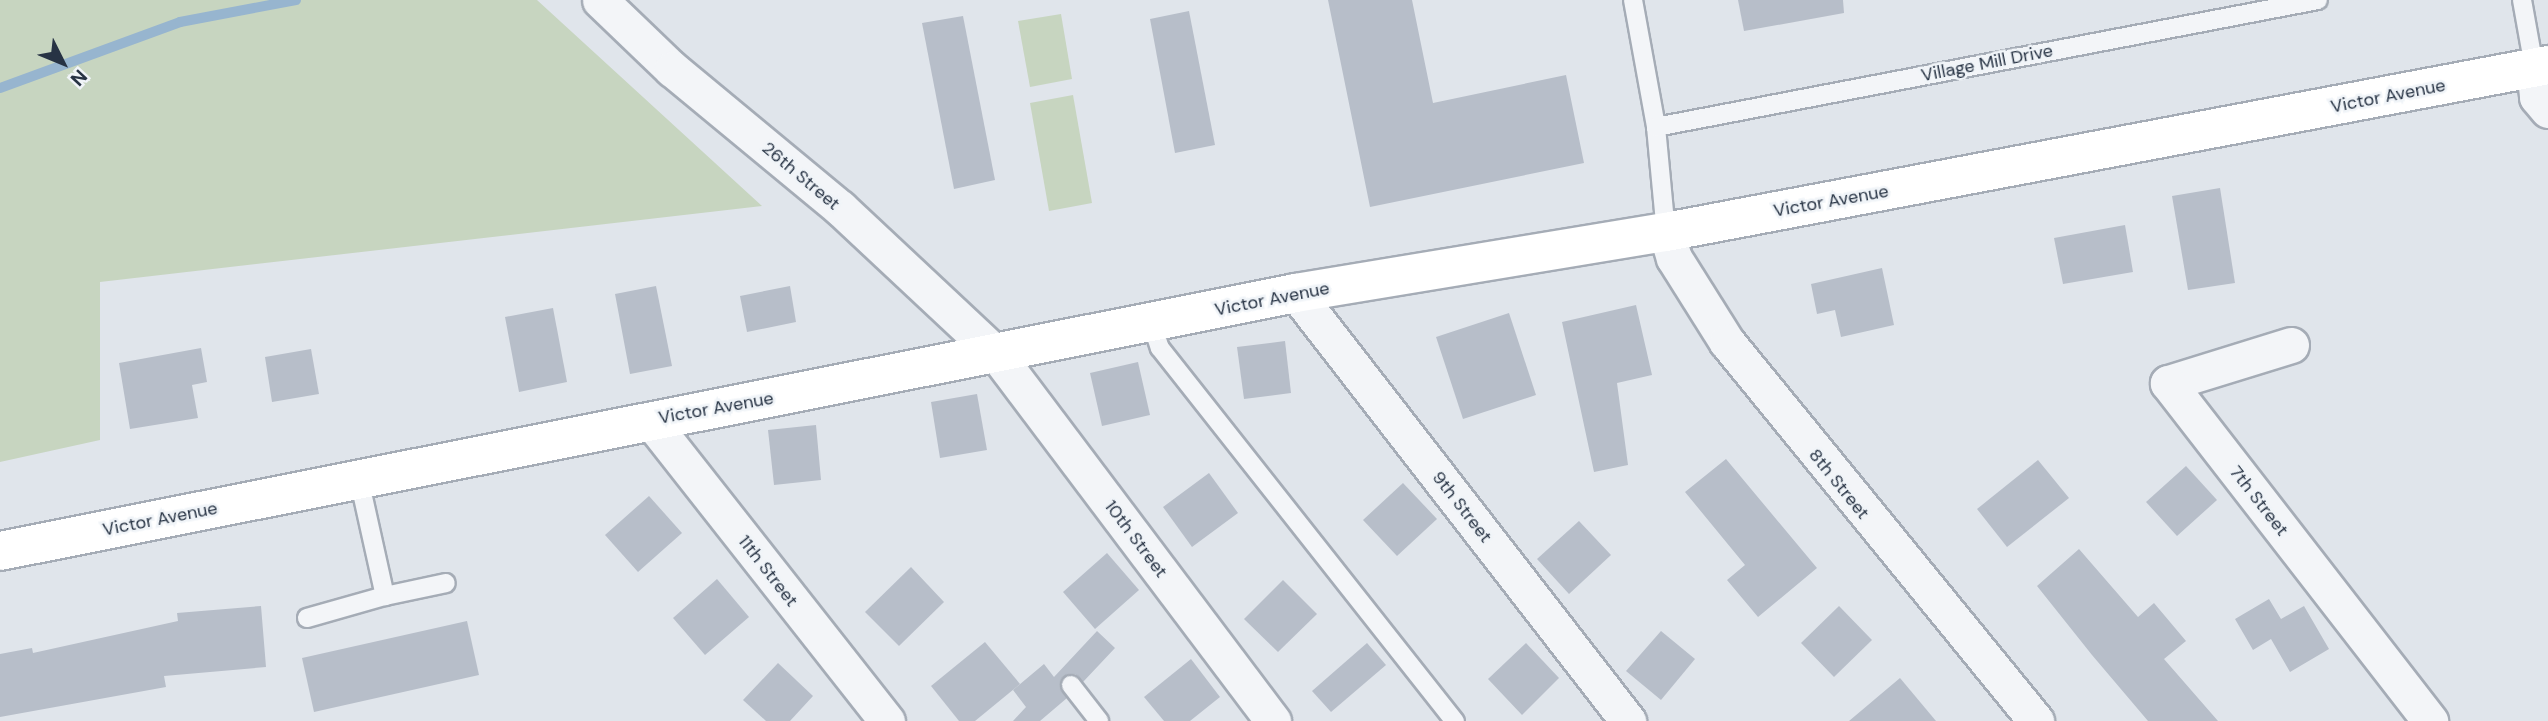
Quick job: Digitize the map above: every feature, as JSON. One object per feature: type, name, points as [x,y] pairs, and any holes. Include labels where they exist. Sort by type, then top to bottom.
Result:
[{"type":"street","name":"26th Street","points":[[600,0],[671,69],[840,208],[998,356]]},
{"type":"street","name":"Victor Avenue","points":[[0,551],[649,420],[998,356],[1296,293],[1666,232],[2541,66]]},
{"type":"street","points":[[2541,66],[2537,97],[2548,110]]},
{"type":"street","name":"8th Street","points":[[1666,232],[1674,258],[1727,342],[2036,721]]},
{"type":"street","name":"9th Street","points":[[1296,293],[1628,721]]},
{"type":"street","name":"7th Street","points":[[2291,345],[2168,383],[2430,721]]},
{"type":"street","name":"10th Street","points":[[998,356],[1273,721]]},
{"type":"street","name":"11th Street","points":[[649,420],[887,721]]},
{"type":"lane","points":[[1633,0],[1656,127],[1666,232]]},
{"type":"lane","name":"Village Mill Drive","points":[[1656,127],[2318,0]]},
{"type":"lane","points":[[2522,0],[2541,66]]},
{"type":"lane","points":[[1152,324],[1160,348],[1455,721]]},
{"type":"lane","points":[[359,479],[385,596]]},
{"type":"lane","points":[[307,618],[385,596],[446,583]]},
{"type":"lane","points":[[1071,685],[1099,721]]},
{"type":"green space","points":[[0,0],[537,0],[762,206],[100,282],[100,440],[0,462]]},
{"type":"green space","points":[[1061,14],[1072,79],[1030,87],[1018,21]]},
{"type":"green space","points":[[1073,95],[1092,203],[1049,211],[1030,103]]},
{"type":"building","points":[[1328,0],[1412,0],[1433,103],[1566,75],[1584,163],[1370,207]]},
{"type":"building","points":[[1738,0],[1843,0],[1844,13],[1744,31]]},
{"type":"building","points":[[1189,11],[1215,145],[1175,153],[1150,19]]},
{"type":"building","points":[[963,16],[995,180],[954,189],[922,23]]},
{"type":"building","points":[[2220,188],[2235,283],[2188,290],[2172,196]]},
{"type":"building","points":[[2125,225],[2133,272],[2063,284],[2054,238]]},
{"type":"building","points":[[1882,268],[1894,325],[1841,337],[1835,310],[1817,314],[1811,284]]},
{"type":"building","points":[[656,286],[672,366],[630,374],[615,294]]},
{"type":"building","points":[[790,286],[796,322],[747,332],[740,296]]},
{"type":"building","points":[[1636,305],[1652,375],[1617,383],[1628,465],[1594,472],[1562,322]]},
{"type":"building","points":[[553,308],[567,382],[519,392],[505,317]]},
{"type":"building","points":[[1509,313],[1536,395],[1463,419],[1436,337]]},
{"type":"building","points":[[1285,341],[1291,393],[1244,399],[1237,347]]},
{"type":"building","points":[[201,348],[207,382],[192,385],[198,418],[130,429],[119,363]]},
{"type":"building","points":[[311,349],[319,394],[272,402],[265,357]]},
{"type":"building","points":[[1138,362],[1150,415],[1102,426],[1090,373]]},
{"type":"building","points":[[977,394],[987,450],[940,458],[931,402]]},
{"type":"building","points":[[816,425],[821,480],[774,485],[768,430]]},
{"type":"building","points":[[1726,459],[1817,568],[1758,617],[1727,580],[1745,565],[1685,492]]},
{"type":"building","points":[[2038,460],[2069,498],[2007,547],[1977,509]]},
{"type":"building","points":[[2186,466],[2217,500],[2177,536],[2146,502]]},
{"type":"building","points":[[1209,473],[1238,513],[1192,547],[1163,507]]},
{"type":"building","points":[[1403,483],[1437,519],[1397,556],[1363,520]]},
{"type":"building","points":[[649,496],[682,533],[638,572],[605,535]]},
{"type":"building","points":[[1579,521],[1611,555],[1569,594],[1537,559]]},
{"type":"building","points":[[2079,549],[2138,617],[2154,603],[2186,641],[2164,659],[2218,721],[2148,721],[2092,655],[2037,586]]},
{"type":"building","points":[[1107,553],[1139,590],[1095,629],[1063,592]]},
{"type":"building","points":[[911,567],[944,602],[899,646],[865,612]]},
{"type":"building","points":[[717,579],[749,617],[705,655],[673,618]]},
{"type":"building","points":[[1283,580],[1317,614],[1278,652],[1244,619]]},
{"type":"building","points":[[2269,599],[2281,619],[2304,606],[2329,649],[2290,672],[2271,639],[2253,650],[2235,619]]},
{"type":"building","points":[[261,606],[266,667],[164,676],[166,687],[0,717],[0,654],[32,648],[33,653],[178,621],[177,613]]},
{"type":"building","points":[[1839,606],[1872,640],[1834,677],[1801,643]]},
{"type":"building","points":[[467,621],[479,675],[314,712],[302,658]]},
{"type":"building","points":[[1097,631],[1115,648],[1083,682],[1075,674],[1065,676],[1060,686],[1067,698],[1040,721],[1013,721],[1026,707],[1013,690],[1044,664],[1054,677]]},
{"type":"building","points":[[1661,631],[1695,659],[1661,700],[1626,671]]},
{"type":"building","points":[[985,642],[1020,684],[975,721],[959,721],[931,686]]},
{"type":"building","points":[[1367,643],[1386,665],[1331,712],[1312,691]]},
{"type":"building","points":[[1526,643],[1559,678],[1522,715],[1488,679]]},
{"type":"building","points":[[1191,659],[1220,697],[1190,721],[1164,721],[1144,697]]},
{"type":"building","points":[[778,663],[813,696],[790,721],[766,721],[743,700]]},
{"type":"building","points":[[1900,678],[1936,721],[1849,721]]},
{"type":"waterway","points":[[0,88],[180,22],[296,0]]}]
